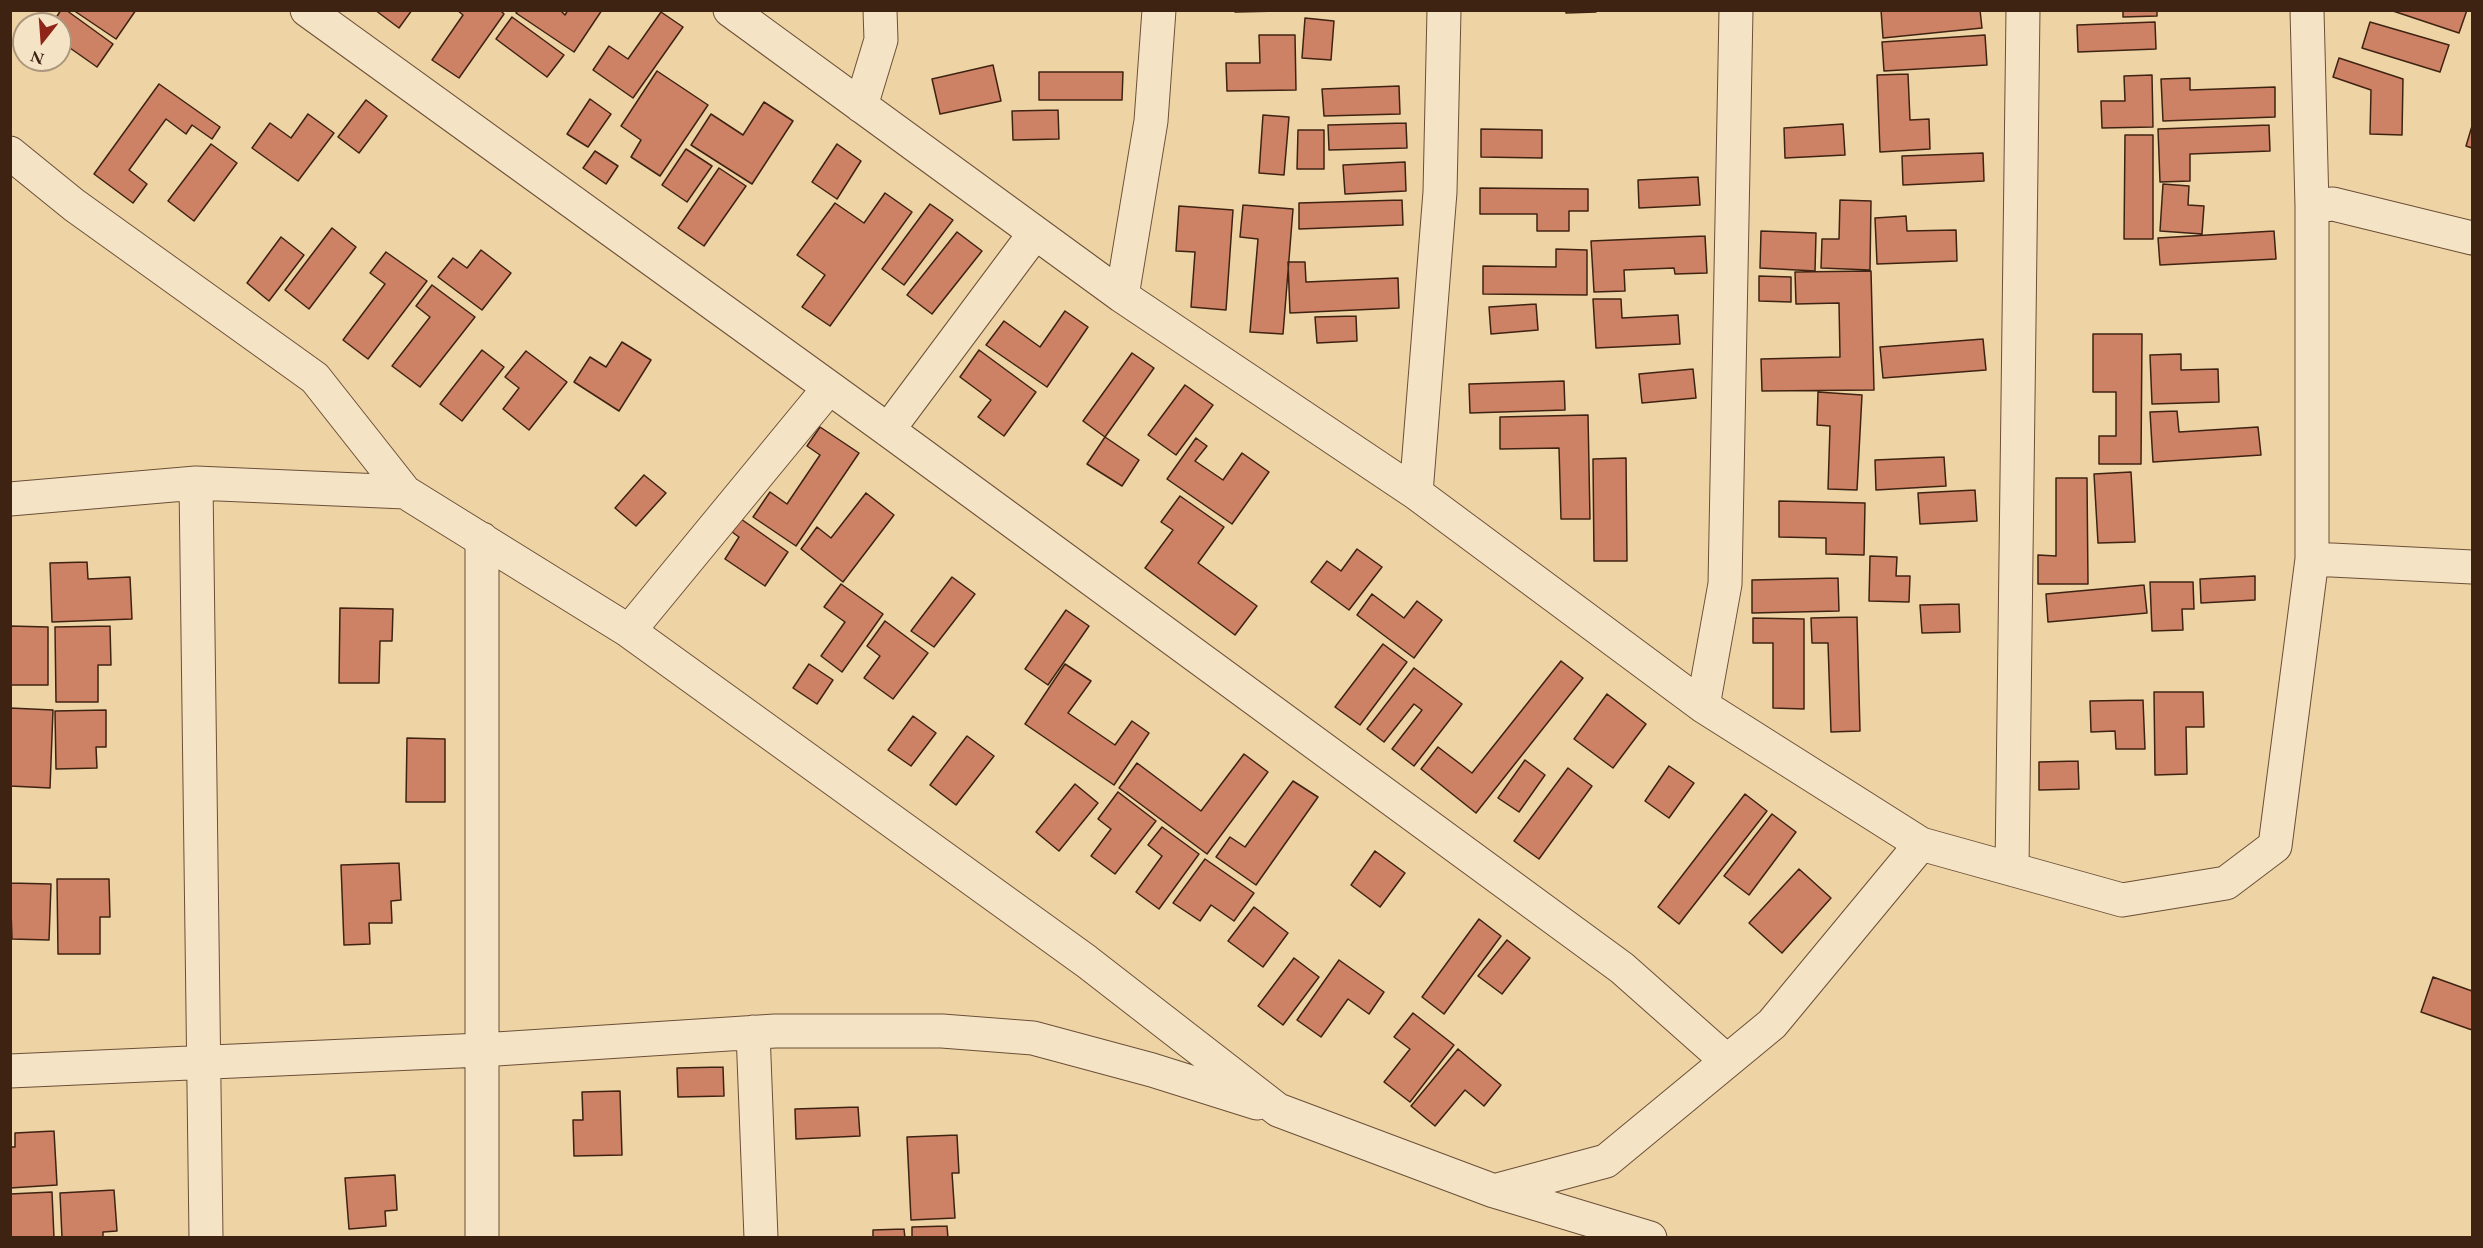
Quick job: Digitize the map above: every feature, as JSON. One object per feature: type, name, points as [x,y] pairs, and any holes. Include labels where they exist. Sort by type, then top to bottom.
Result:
[{"type":"street","points":[[307,10],[888,429],[1622,968],[1727,1060]]},
{"type":"street","points":[[730,10],[1122,296],[1416,493],[1703,706],[1921,844],[2122,900],[2226,883],[2275,846],[2312,559],[2312,206],[2307,10]]},
{"type":"street","points":[[861,106],[881,40],[880,10]]},
{"type":"street","points":[[1122,296],[1151,121],[1158,10]]},
{"type":"street","points":[[1416,493],[1440,192],[1444,10]]},
{"type":"street","points":[[1703,706],[1725,584],[1736,10]]},
{"type":"street","points":[[2012,869],[2023,10]]},
{"type":"street","points":[[10,153],[74,205],[315,378],[405,492],[629,631],[1086,961],[1278,1110]]},
{"type":"street","points":[[2312,206],[2333,204],[2472,238]]},
{"type":"street","points":[[888,429],[1035,233]]},
{"type":"street","points":[[629,631],[829,388]]},
{"type":"street","points":[[10,499],[196,483],[405,492]]},
{"type":"street","points":[[196,483],[206,1238]]},
{"type":"street","points":[[482,539],[482,1238]]},
{"type":"street","points":[[2312,559],[2472,567]]},
{"type":"street","points":[[1494,1191],[1606,1161],[1772,1024],[1921,844]]},
{"type":"street","points":[[10,1071],[481,1050],[753,1032],[942,1031],[1033,1038],[1152,1070],[1278,1110],[1494,1191],[1650,1238]]},
{"type":"street","points":[[753,1032],[761,1238]]},
{"type":"building","points":[[73,10],[136,10],[116,39]]},
{"type":"building","points":[[375,10],[412,10],[399,28]]},
{"type":"building","points":[[457,10],[500,10],[504,14],[459,78],[432,60],[463,15]]},
{"type":"building","points":[[518,10],[560,10],[565,15],[568,10],[602,10],[574,52],[516,13]]},
{"type":"building","points":[[1235,10],[1280,10],[1280,11],[1235,12]]},
{"type":"building","points":[[1566,10],[1596,10],[1596,12],[1566,13]]},
{"type":"building","points":[[1881,10],[1980,10],[1982,28],[1883,38]]},
{"type":"building","points":[[2123,10],[2157,10],[2157,16],[2123,17]]},
{"type":"building","points":[[2390,10],[2467,10],[2459,33]]},
{"type":"building","points":[[661,12],[683,27],[633,98],[593,70],[609,46],[628,59]]},
{"type":"building","points":[[72,14],[113,44],[97,67],[72,49]]},
{"type":"building","points":[[512,17],[564,55],[547,77],[496,39]]},
{"type":"building","points":[[1305,18],[1334,21],[1331,60],[1302,58]]},
{"type":"building","points":[[2155,22],[2156,49],[2078,52],[2077,25]]},
{"type":"building","points":[[2370,22],[2449,45],[2440,72],[2362,48]]},
{"type":"building","points":[[1259,35],[1295,35],[1296,90],[1227,91],[1226,63],[1260,63]]},
{"type":"building","points":[[1985,35],[1987,65],[1884,71],[1882,42]]},
{"type":"building","points":[[2339,58],[2403,79],[2402,135],[2370,134],[2371,90],[2333,77]]},
{"type":"building","points":[[993,65],[1001,101],[940,114],[932,79]]},
{"type":"building","points":[[657,71],[708,105],[660,176],[631,157],[641,140],[621,126]]},
{"type":"building","points":[[1039,72],[1123,72],[1122,100],[1039,100]]},
{"type":"building","points":[[1908,74],[1910,120],[1929,119],[1930,149],[1880,152],[1877,75]]},
{"type":"building","points":[[2152,75],[2153,127],[2102,128],[2101,101],[2125,101],[2124,76]]},
{"type":"building","points":[[2190,78],[2190,90],[2275,87],[2275,117],[2163,121],[2161,79]]},
{"type":"building","points":[[159,84],[220,127],[212,139],[192,125],[186,134],[166,119],[129,170],[147,184],[133,203],[94,174]]},
{"type":"building","points":[[1399,86],[1400,114],[1324,116],[1322,89]]},
{"type":"building","points":[[590,99],[611,114],[588,147],[567,134]]},
{"type":"building","points":[[366,100],[387,116],[359,153],[338,137]]},
{"type":"building","points":[[764,102],[793,121],[752,184],[691,145],[711,114],[743,135]]},
{"type":"building","points":[[1058,110],[1059,139],[1013,140],[1012,111]]},
{"type":"building","points":[[308,114],[334,133],[298,181],[252,148],[270,123],[291,138]]},
{"type":"building","points":[[1263,115],[1289,117],[1284,175],[1259,173]]},
{"type":"building","points":[[1406,123],[1407,148],[1329,150],[1328,125]]},
{"type":"building","points":[[1843,124],[1845,155],[1785,158],[1784,128]]},
{"type":"building","points":[[2269,125],[2270,151],[2190,154],[2190,181],[2160,182],[2158,129]]},
{"type":"building","points":[[2472,126],[2472,148],[2466,146]]},
{"type":"building","points":[[1481,129],[1542,130],[1542,158],[1481,157]]},
{"type":"building","points":[[1298,130],[1324,130],[1324,169],[1297,169]]},
{"type":"building","points":[[2125,135],[2153,135],[2153,239],[2124,239]]},
{"type":"building","points":[[211,144],[237,163],[194,221],[168,201]]},
{"type":"building","points":[[837,144],[861,161],[837,199],[812,182]]},
{"type":"building","points":[[686,149],[712,166],[687,202],[662,185]]},
{"type":"building","points":[[595,151],[618,166],[606,184],[583,168]]},
{"type":"building","points":[[1983,153],[1984,181],[1903,185],[1902,156]]},
{"type":"building","points":[[1405,162],[1406,191],[1345,194],[1343,165]]},
{"type":"building","points":[[719,168],[746,186],[704,246],[678,228]]},
{"type":"building","points":[[1698,177],[1700,205],[1639,208],[1638,180]]},
{"type":"building","points":[[2163,184],[2189,186],[2188,205],[2204,206],[2202,234],[2160,231]]},
{"type":"building","points":[[1480,188],[1588,189],[1588,211],[1569,211],[1569,231],[1537,231],[1537,214],[1480,214]]},
{"type":"building","points":[[885,193],[912,212],[830,326],[802,307],[825,275],[797,255],[835,203],[864,223]]},
{"type":"building","points":[[1402,200],[1403,225],[1299,229],[1299,203]]},
{"type":"building","points":[[1840,200],[1871,201],[1870,270],[1821,268],[1822,239],[1839,239]]},
{"type":"building","points":[[930,204],[953,220],[904,285],[882,269]]},
{"type":"building","points":[[1243,205],[1293,209],[1283,334],[1250,332],[1258,239],[1240,237]]},
{"type":"building","points":[[1179,206],[1233,210],[1226,310],[1191,307],[1195,252],[1176,251]]},
{"type":"building","points":[[1906,216],[1907,231],[1956,230],[1957,261],[1877,264],[1875,218]]},
{"type":"building","points":[[332,228],[356,247],[309,309],[285,290]]},
{"type":"building","points":[[1761,231],[1816,233],[1815,271],[1760,268]]},
{"type":"building","points":[[2274,231],[2276,259],[2160,265],[2158,238]]},
{"type":"building","points":[[957,232],[982,251],[932,314],[907,295]]},
{"type":"building","points":[[1705,236],[1707,273],[1675,274],[1674,268],[1624,270],[1625,291],[1594,292],[1591,241]]},
{"type":"building","points":[[281,237],[304,255],[269,301],[247,283]]},
{"type":"building","points":[[1556,249],[1587,250],[1587,295],[1483,294],[1483,266],[1556,267]]},
{"type":"building","points":[[481,250],[511,273],[482,310],[438,277],[453,258],[467,268]]},
{"type":"building","points":[[386,252],[427,281],[368,359],[343,340],[385,284],[370,273]]},
{"type":"building","points":[[1288,262],[1305,262],[1306,282],[1398,278],[1399,308],[1290,313]]},
{"type":"building","points":[[1871,271],[1874,390],[1762,391],[1761,359],[1840,357],[1839,303],[1796,304],[1795,272]]},
{"type":"building","points":[[1759,276],[1791,277],[1791,302],[1759,301]]},
{"type":"building","points":[[432,285],[475,317],[420,387],[392,366],[430,317],[416,306]]},
{"type":"building","points":[[1593,299],[1621,299],[1622,318],[1678,315],[1680,344],[1596,348]]},
{"type":"building","points":[[1536,304],[1538,330],[1491,334],[1489,307]]},
{"type":"building","points":[[1065,311],[1088,327],[1047,387],[986,345],[1004,321],[1040,347]]},
{"type":"building","points":[[1356,316],[1357,341],[1317,343],[1315,317]]},
{"type":"building","points":[[2093,334],[2142,334],[2141,464],[2099,464],[2099,436],[2116,436],[2116,392],[2093,392]]},
{"type":"building","points":[[1983,339],[1986,370],[1883,378],[1880,347]]},
{"type":"building","points":[[622,342],[651,360],[619,411],[574,382],[590,357],[606,367]]},
{"type":"building","points":[[482,350],[504,367],[462,421],[440,404]]},
{"type":"building","points":[[979,350],[1036,392],[1004,436],[978,417],[991,400],[960,377]]},
{"type":"building","points":[[526,351],[567,382],[529,430],[503,409],[519,388],[505,377]]},
{"type":"building","points":[[1132,353],[1154,368],[1105,437],[1083,421]]},
{"type":"building","points":[[2181,354],[2181,370],[2218,369],[2219,402],[2152,404],[2150,355]]},
{"type":"building","points":[[1693,369],[1696,398],[1642,403],[1639,374]]},
{"type":"building","points":[[1564,381],[1565,410],[1470,413],[1469,384]]},
{"type":"building","points":[[1185,385],[1213,405],[1176,455],[1148,435]]},
{"type":"building","points":[[1818,392],[1862,395],[1857,490],[1828,489],[1830,426],[1817,425]]},
{"type":"building","points":[[2177,411],[2179,432],[2258,427],[2261,455],[2153,462],[2150,412]]},
{"type":"building","points":[[1588,415],[1590,519],[1561,519],[1559,448],[1500,449],[1500,417]]},
{"type":"building","points":[[820,427],[859,453],[796,546],[753,517],[770,492],[787,504],[820,455],[807,446]]},
{"type":"building","points":[[1105,437],[1139,460],[1122,486],[1087,464]]},
{"type":"building","points":[[1196,438],[1207,446],[1195,461],[1223,480],[1242,453],[1269,472],[1232,524],[1167,479]]},
{"type":"building","points":[[1944,457],[1946,486],[1876,490],[1875,460]]},
{"type":"building","points":[[1626,458],[1627,561],[1594,561],[1593,459]]},
{"type":"building","points":[[2131,472],[2135,542],[2098,543],[2094,474]]},
{"type":"building","points":[[644,475],[666,493],[636,526],[615,508]]},
{"type":"building","points":[[2056,478],[2087,478],[2088,584],[2038,584],[2038,555],[2056,556]]},
{"type":"building","points":[[1975,490],[1977,521],[1920,524],[1918,493]]},
{"type":"building","points":[[866,493],[894,515],[843,582],[801,549],[817,527],[831,538]]},
{"type":"building","points":[[1180,496],[1224,527],[1198,563],[1257,606],[1235,635],[1145,568],[1173,530],[1161,522]]},
{"type":"building","points":[[1779,501],[1865,503],[1864,555],[1826,554],[1826,538],[1779,537]]},
{"type":"building","points":[[741,519],[788,552],[765,586],[725,559],[739,537],[732,532]]},
{"type":"building","points":[[1357,549],[1382,567],[1349,610],[1311,582],[1327,561],[1341,571]]},
{"type":"building","points":[[1870,556],[1897,557],[1896,576],[1910,576],[1909,602],[1869,601]]},
{"type":"building","points":[[87,562],[88,579],[130,577],[132,619],[52,622],[50,563]]},
{"type":"building","points":[[2255,576],[2255,600],[2201,603],[2200,579]]},
{"type":"building","points":[[952,577],[975,594],[934,647],[911,631]]},
{"type":"building","points":[[1838,578],[1839,611],[1752,613],[1752,580]]},
{"type":"building","points":[[2150,582],[2193,582],[2194,609],[2182,609],[2183,630],[2152,631]]},
{"type":"building","points":[[841,584],[883,614],[842,672],[821,656],[845,622],[824,607]]},
{"type":"building","points":[[2144,585],[2147,613],[2048,622],[2046,594]]},
{"type":"building","points":[[1372,594],[1404,618],[1417,601],[1442,620],[1414,658],[1357,615]]},
{"type":"building","points":[[1959,604],[1960,632],[1922,633],[1920,605]]},
{"type":"building","points":[[340,608],[393,609],[392,641],[380,641],[379,683],[339,683]]},
{"type":"building","points":[[1066,610],[1089,626],[1048,685],[1025,669]]},
{"type":"building","points":[[1857,617],[1860,731],[1831,732],[1828,643],[1812,643],[1811,618]]},
{"type":"building","points":[[1753,618],[1804,619],[1804,709],[1773,708],[1773,643],[1753,643]]},
{"type":"building","points":[[885,621],[928,653],[893,699],[864,678],[880,656],[867,646]]},
{"type":"building","points":[[10,626],[48,627],[48,685],[10,685]]},
{"type":"building","points":[[110,626],[111,665],[98,665],[98,702],[56,702],[55,627]]},
{"type":"building","points":[[1383,644],[1407,662],[1360,725],[1335,707]]},
{"type":"building","points":[[1561,661],[1583,678],[1476,813],[1421,769],[1438,747],[1472,773]]},
{"type":"building","points":[[809,664],[833,680],[817,704],[793,688]]},
{"type":"building","points":[[1065,664],[1091,681],[1068,713],[1115,745],[1132,721],[1149,733],[1114,785],[1025,724]]},
{"type":"building","points":[[1414,668],[1462,704],[1414,766],[1392,749],[1422,710],[1414,704],[1384,742],[1367,729]]},
{"type":"building","points":[[2154,692],[2203,692],[2204,727],[2186,727],[2187,774],[2155,775]]},
{"type":"building","points":[[1607,694],[1646,724],[1613,768],[1574,739]]},
{"type":"building","points":[[2143,700],[2145,749],[2116,749],[2115,731],[2091,732],[2090,701]]},
{"type":"building","points":[[10,708],[53,710],[50,788],[10,786]]},
{"type":"building","points":[[106,710],[106,747],[96,747],[97,768],[56,769],[55,711]]},
{"type":"building","points":[[913,716],[936,733],[911,766],[888,750]]},
{"type":"building","points":[[967,736],[994,756],[956,805],[930,785]]},
{"type":"building","points":[[407,738],[445,739],[445,802],[406,802]]},
{"type":"building","points":[[1244,754],[1268,772],[1207,854],[1119,788],[1137,763],[1201,811]]},
{"type":"building","points":[[1525,760],[1545,775],[1519,812],[1498,798]]},
{"type":"building","points":[[2078,761],[2079,789],[2039,790],[2039,762]]},
{"type":"building","points":[[1669,766],[1694,783],[1669,818],[1645,801]]},
{"type":"building","points":[[1568,768],[1592,786],[1539,859],[1514,841]]},
{"type":"building","points":[[1293,781],[1318,797],[1256,885],[1216,857],[1230,837],[1245,847]]},
{"type":"building","points":[[1075,784],[1098,803],[1059,851],[1036,832]]},
{"type":"building","points":[[1118,792],[1156,821],[1115,874],[1091,856],[1111,829],[1098,819]]},
{"type":"building","points":[[1745,794],[1767,811],[1679,924],[1658,907]]},
{"type":"building","points":[[1772,814],[1796,832],[1749,895],[1724,876]]},
{"type":"building","points":[[1162,827],[1199,854],[1159,909],[1136,892],[1162,856],[1148,845]]},
{"type":"building","points":[[1375,851],[1405,873],[1380,907],[1351,885]]},
{"type":"building","points":[[1205,859],[1254,893],[1234,921],[1211,905],[1200,921],[1173,903]]},
{"type":"building","points":[[399,863],[401,900],[391,901],[392,923],[369,923],[370,944],[344,945],[341,865]]},
{"type":"building","points":[[1799,869],[1831,898],[1782,953],[1749,923]]},
{"type":"building","points":[[57,879],[109,879],[110,917],[100,917],[100,954],[58,954]]},
{"type":"building","points":[[10,883],[51,884],[49,940],[12,939]]},
{"type":"building","points":[[1254,907],[1288,933],[1263,967],[1228,941]]},
{"type":"building","points":[[1479,919],[1501,936],[1444,1014],[1422,997]]},
{"type":"building","points":[[1507,940],[1530,958],[1502,994],[1478,976]]},
{"type":"building","points":[[1294,958],[1319,977],[1283,1025],[1258,1006]]},
{"type":"building","points":[[1339,960],[1384,992],[1369,1014],[1348,999],[1321,1037],[1297,1020]]},
{"type":"building","points":[[2433,977],[2472,991],[2472,1030],[2421,1012]]},
{"type":"building","points":[[1413,1013],[1454,1045],[1410,1102],[1384,1082],[1410,1049],[1394,1037]]},
{"type":"building","points":[[1458,1049],[1501,1085],[1484,1106],[1465,1090],[1435,1126],[1411,1106]]},
{"type":"building","points":[[723,1067],[724,1096],[678,1097],[677,1068]]},
{"type":"building","points":[[620,1091],[622,1155],[574,1156],[573,1120],[583,1120],[582,1092]]},
{"type":"building","points":[[858,1107],[860,1136],[796,1139],[795,1109]]},
{"type":"building","points":[[54,1131],[57,1185],[10,1188],[10,1147],[15,1147],[15,1133]]},
{"type":"building","points":[[957,1135],[959,1173],[952,1173],[955,1218],[911,1220],[907,1137]]},
{"type":"building","points":[[395,1175],[397,1210],[385,1211],[386,1226],[349,1229],[345,1178]]},
{"type":"building","points":[[114,1190],[117,1231],[103,1232],[103,1238],[62,1238],[60,1193]]},
{"type":"building","points":[[52,1192],[54,1238],[10,1237],[10,1194]]},
{"type":"building","points":[[947,1226],[948,1238],[912,1238],[912,1227]]},
{"type":"building","points":[[904,1229],[905,1238],[873,1238],[873,1230]]}]
